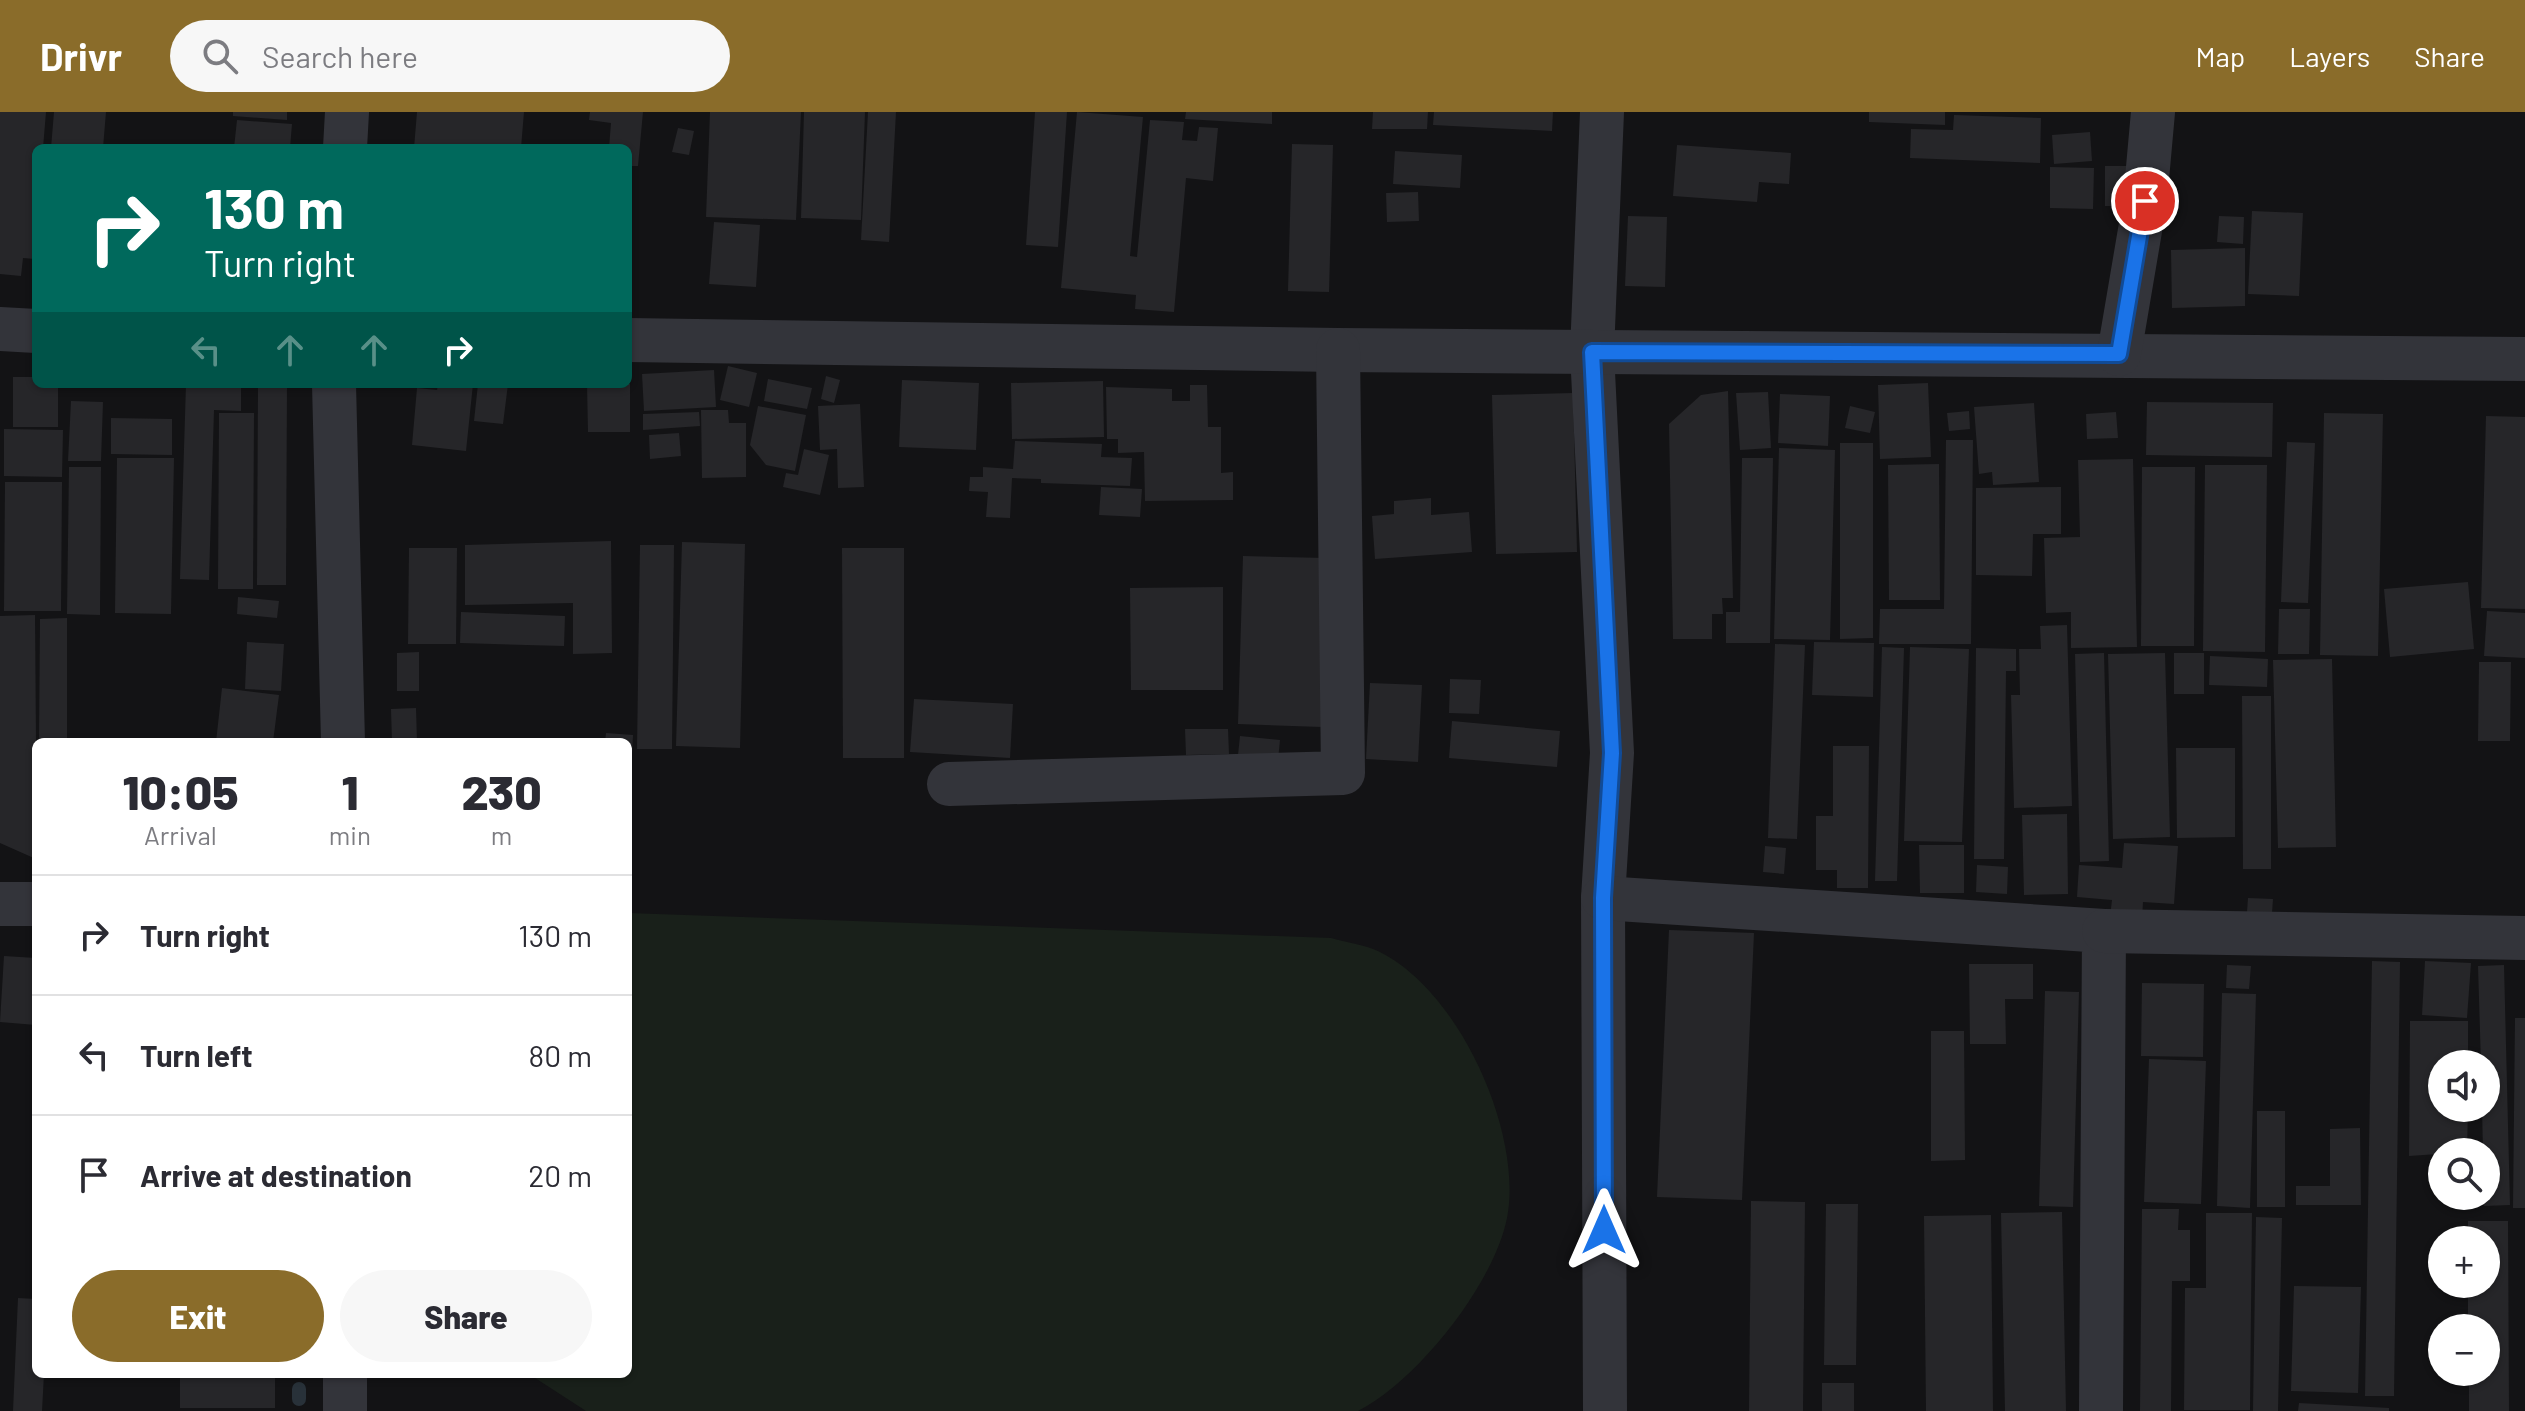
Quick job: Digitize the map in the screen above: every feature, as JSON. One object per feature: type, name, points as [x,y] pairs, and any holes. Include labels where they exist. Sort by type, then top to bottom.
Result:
[{"type":"street","points":[[345,144],[347,112]]},
{"type":"street","points":[[1602,112],[1592,352],[1612,753],[1603,898],[1605,1411]]},
{"type":"street","points":[[2119,354],[2145,201],[2153,112]]},
{"type":"street","points":[[0,329],[32,331]]},
{"type":"street","points":[[632,340],[1338,350],[2525,359]]},
{"type":"street","points":[[949,784],[1343,773],[1338,350]]},
{"type":"street","points":[[334,388],[343,738]]},
{"type":"street","points":[[1603,898],[2104,931],[2525,938]]},
{"type":"street","points":[[0,904],[32,904]]},
{"type":"street","points":[[2101,1411],[2104,931]]},
{"type":"street","points":[[345,1378],[345,1411]]},
{"type":"shaded area","points":[[632,913],[1331,938],[1373,949],[1403,967],[1431,993],[1456,1026],[1478,1064],[1494,1104],[1505,1144],[1510,1183],[1507,1218],[1487,1272],[1450,1328],[1428,1354],[1381,1397],[1358,1411],[586,1411],[535,1378],[632,1378]]},
{"type":"building","points":[[0,112],[46,112],[43,144],[32,144],[32,259],[23,258],[21,276],[0,274]]},
{"type":"building","points":[[54,112],[106,112],[103,144],[51,144]]},
{"type":"building","points":[[233,112],[287,112],[287,120],[233,116]]},
{"type":"building","points":[[417,112],[524,112],[521,144],[414,144]]},
{"type":"building","points":[[590,112],[643,112],[638,166],[632,166],[632,144],[609,144],[611,123],[589,120]]},
{"type":"building","points":[[710,112],[801,112],[796,220],[706,217]]},
{"type":"building","points":[[804,112],[865,112],[861,220],[801,218]]},
{"type":"building","points":[[868,112],[896,112],[889,242],[861,240]]},
{"type":"building","points":[[1035,112],[1067,112],[1058,247],[1026,245]]},
{"type":"building","points":[[1077,112],[1143,117],[1130,256],[1137,257],[1150,120],[1184,122],[1182,140],[1197,141],[1199,127],[1218,128],[1213,181],[1186,178],[1174,312],[1135,309],[1136,295],[1061,288]]},
{"type":"building","points":[[1186,112],[1272,112],[1272,124],[1185,119]]},
{"type":"building","points":[[1373,112],[1428,112],[1427,129],[1372,129]]},
{"type":"building","points":[[1434,112],[1553,112],[1552,131],[1433,125]]},
{"type":"building","points":[[1869,112],[1945,112],[1945,125],[1869,122]]},
{"type":"building","points":[[1954,115],[2041,118],[2040,163],[1910,158],[1911,129],[1953,130]]},
{"type":"building","points":[[237,120],[292,124],[290,144],[234,144]]},
{"type":"building","points":[[678,128],[694,131],[689,155],[672,152]]},
{"type":"building","points":[[2090,132],[2092,161],[2054,164],[2052,135]]},
{"type":"building","points":[[1292,144],[1333,145],[1329,292],[1288,291]]},
{"type":"building","points":[[1677,145],[1791,153],[1789,184],[1759,182],[1757,202],[1673,196]]},
{"type":"building","points":[[1395,151],[1462,155],[1460,188],[1393,184]]},
{"type":"building","points":[[2105,166],[2136,166],[2136,206],[2105,206]]},
{"type":"building","points":[[2050,167],[2094,168],[2093,209],[2050,208]]},
{"type":"building","points":[[1418,192],[1419,221],[1387,222],[1386,193]]},
{"type":"building","points":[[2252,211],[2303,213],[2299,296],[2248,294]]},
{"type":"building","points":[[1628,216],[1667,217],[1665,287],[1625,286]]},
{"type":"building","points":[[2219,216],[2244,217],[2243,244],[2217,242]]},
{"type":"building","points":[[714,222],[760,225],[756,287],[709,284]]},
{"type":"building","points":[[2245,248],[2245,306],[2172,308],[2171,250]]},
{"type":"building","points":[[728,366],[757,373],[749,407],[720,400]]},
{"type":"building","points":[[714,370],[716,407],[644,411],[642,374]]},
{"type":"building","points":[[826,376],[840,380],[834,403],[821,399]]},
{"type":"building","points":[[13,377],[32,377],[32,388],[58,388],[58,427],[13,427]]},
{"type":"building","points":[[768,379],[812,388],[807,409],[764,401]]},
{"type":"building","points":[[902,380],[979,383],[976,450],[899,447]]},
{"type":"building","points":[[1103,381],[1104,437],[1012,439],[1011,383]]},
{"type":"building","points":[[1928,383],[1931,457],[1880,459],[1878,385]]},
{"type":"building","points":[[1190,385],[1207,385],[1208,427],[1221,427],[1221,473],[1233,472],[1233,500],[1145,501],[1144,452],[1118,453],[1118,439],[1107,439],[1106,387],[1172,389],[1172,401],[1190,401]]},
{"type":"building","points":[[186,388],[241,388],[241,411],[214,410],[209,580],[180,579]]},
{"type":"building","points":[[258,388],[287,388],[286,585],[257,585]]},
{"type":"building","points":[[417,388],[473,388],[466,451],[412,445]]},
{"type":"building","points":[[478,388],[508,388],[503,424],[474,421]]},
{"type":"building","points":[[587,388],[630,388],[630,432],[588,432]]},
{"type":"building","points":[[1728,391],[1733,598],[1722,598],[1723,614],[1712,614],[1712,639],[1673,639],[1669,424],[1701,395]]},
{"type":"building","points":[[1768,392],[1771,448],[1740,450],[1736,393]]},
{"type":"building","points":[[1573,393],[1577,552],[1496,554],[1492,395]]},
{"type":"building","points":[[1780,394],[1830,396],[1828,446],[1778,443]]},
{"type":"building","points":[[71,401],[103,402],[101,461],[68,461]]},
{"type":"building","points":[[2147,402],[2273,403],[2272,457],[2146,455]]},
{"type":"building","points":[[2034,403],[2039,482],[1993,485],[1992,472],[1979,474],[1974,407]]},
{"type":"building","points":[[860,404],[864,487],[838,488],[837,449],[820,450],[818,406]]},
{"type":"building","points":[[758,406],[806,415],[795,471],[766,465],[750,445]]},
{"type":"building","points":[[1850,406],[1875,412],[1870,433],[1845,428]]},
{"type":"building","points":[[701,410],[728,410],[729,423],[746,423],[746,477],[702,478]]},
{"type":"building","points":[[1969,411],[1970,429],[1949,431],[1947,413]]},
{"type":"building","points":[[699,412],[700,426],[643,430],[643,414]]},
{"type":"building","points":[[2116,412],[2118,438],[2087,439],[2086,414]]},
{"type":"building","points":[[219,413],[254,413],[253,589],[218,589]]},
{"type":"building","points":[[2324,413],[2383,414],[2378,656],[2320,655]]},
{"type":"building","points":[[2486,416],[2525,417],[2525,609],[2481,608]]},
{"type":"building","points":[[111,418],[172,419],[172,455],[111,454]]},
{"type":"building","points":[[4,429],[63,430],[62,477],[4,476]]},
{"type":"building","points":[[679,433],[681,456],[650,459],[649,435]]},
{"type":"building","points":[[1946,440],[1973,440],[1971,644],[1879,644],[1880,609],[1944,609]]},
{"type":"building","points":[[1015,441],[1102,444],[1101,457],[1132,458],[1130,486],[1041,483],[1041,479],[1012,478],[1010,518],[986,517],[988,492],[969,491],[970,477],[983,477],[983,467],[1013,469]]},
{"type":"building","points":[[2287,442],[2315,443],[2308,603],[2281,602]]},
{"type":"building","points":[[1840,443],[1873,443],[1873,638],[1840,639]]},
{"type":"building","points":[[1779,448],[1835,450],[1830,640],[1774,639]]},
{"type":"building","points":[[804,449],[829,455],[820,495],[783,487],[786,473],[798,475]]},
{"type":"building","points":[[117,458],[174,458],[171,614],[115,613]]},
{"type":"building","points":[[1742,458],[1773,458],[1770,643],[1726,643],[1726,612],[1740,612]]},
{"type":"building","points":[[2133,459],[2137,647],[2071,648],[2071,612],[2046,613],[2044,538],[2080,537],[2078,460]]},
{"type":"building","points":[[1939,464],[1940,600],[1889,600],[1888,465]]},
{"type":"building","points":[[2205,465],[2267,465],[2265,652],[2203,651]]},
{"type":"building","points":[[69,467],[101,467],[100,615],[67,614]]},
{"type":"building","points":[[2142,467],[2195,467],[2194,646],[2141,646]]},
{"type":"building","points":[[5,482],[62,482],[61,611],[4,611]]},
{"type":"building","points":[[1101,487],[1142,489],[1140,517],[1099,515]]},
{"type":"building","points":[[2061,487],[2061,534],[2033,534],[2032,576],[1976,575],[1976,488]]},
{"type":"building","points":[[1431,498],[1431,515],[1469,512],[1472,552],[1375,559],[1372,516],[1394,514],[1394,501]]},
{"type":"building","points":[[611,541],[612,653],[573,654],[573,603],[465,605],[465,545]]},
{"type":"building","points":[[682,542],[745,544],[740,748],[676,746]]},
{"type":"building","points":[[640,545],[674,545],[672,749],[637,749]]},
{"type":"building","points":[[409,548],[457,548],[456,644],[408,644]]},
{"type":"building","points":[[842,548],[904,548],[904,758],[843,758]]},
{"type":"building","points":[[1243,556],[1326,558],[1322,727],[1238,724]]},
{"type":"building","points":[[2468,582],[2474,649],[2390,657],[2384,589]]},
{"type":"building","points":[[1223,587],[1223,690],[1131,690],[1130,588]]},
{"type":"building","points":[[238,597],[279,601],[277,618],[237,614]]},
{"type":"building","points":[[2279,609],[2310,609],[2309,654],[2278,654]]},
{"type":"building","points":[[2487,611],[2525,613],[2525,658],[2484,656]]},
{"type":"building","points":[[461,612],[565,616],[564,646],[460,643]]},
{"type":"building","points":[[35,615],[32,857],[0,843],[0,616]]},
{"type":"building","points":[[67,618],[67,738],[39,738],[40,619]]},
{"type":"building","points":[[2067,625],[2072,806],[2014,808],[2011,695],[2020,695],[2019,649],[2041,649],[2040,626]]},
{"type":"building","points":[[247,642],[284,644],[281,691],[245,689]]},
{"type":"building","points":[[1814,642],[1874,643],[1873,697],[1812,695]]},
{"type":"building","points":[[1775,644],[1805,645],[1797,839],[1768,838]]},
{"type":"building","points":[[1882,647],[1904,648],[1897,881],[1875,881]]},
{"type":"building","points":[[1910,647],[1969,649],[1962,842],[1904,841]]},
{"type":"building","points":[[1976,648],[2016,649],[2016,671],[2006,671],[2004,859],[1974,859]]},
{"type":"building","points":[[419,652],[419,691],[397,691],[397,653]]},
{"type":"building","points":[[2104,653],[2109,861],[2080,862],[2075,654]]},
{"type":"building","points":[[2165,653],[2170,837],[2113,839],[2108,654]]},
{"type":"building","points":[[2174,653],[2204,653],[2204,694],[2174,694]]},
{"type":"building","points":[[2210,656],[2268,659],[2267,687],[2209,685]]},
{"type":"building","points":[[2332,659],[2336,847],[2278,848],[2273,660]]},
{"type":"building","points":[[2479,662],[2511,662],[2510,741],[2478,741]]},
{"type":"building","points":[[1450,679],[1481,680],[1479,714],[1449,713]]},
{"type":"building","points":[[1370,683],[1422,685],[1418,762],[1366,759]]},
{"type":"building","points":[[222,688],[279,695],[274,738],[216,738]]},
{"type":"building","points":[[2242,696],[2271,696],[2271,869],[2243,869]]},
{"type":"building","points":[[914,699],[1013,704],[1010,758],[910,752]]},
{"type":"building","points":[[416,708],[417,738],[392,738],[391,709]]},
{"type":"building","points":[[1452,721],[1560,731],[1557,767],[1449,758]]},
{"type":"building","points":[[1185,729],[1228,729],[1229,754],[1186,755]]},
{"type":"building","points":[[606,733],[633,735],[632,755],[632,738],[605,738]]},
{"type":"building","points":[[1240,736],[1280,740],[1278,760],[1238,755]]},
{"type":"building","points":[[1833,746],[1869,746],[1868,888],[1837,888],[1837,870],[1816,870],[1816,816],[1833,816]]},
{"type":"building","points":[[2176,748],[2235,748],[2235,837],[2177,838]]},
{"type":"building","points":[[2067,814],[2068,894],[2024,895],[2022,815]]},
{"type":"building","points":[[2124,843],[2178,846],[2174,904],[2143,902],[2142,920],[2110,917],[2112,900],[2077,897],[2079,865],[2122,868]]},
{"type":"building","points":[[1919,845],[1964,845],[1964,893],[1920,893]]},
{"type":"building","points":[[1765,846],[1786,848],[1784,874],[1763,872]]},
{"type":"building","points":[[1977,865],[2008,867],[2007,894],[1976,892]]},
{"type":"building","points":[[2248,898],[2273,899],[2272,913],[2247,912]]},
{"type":"building","points":[[1669,930],[1754,933],[1742,1200],[1657,1197]]},
{"type":"building","points":[[4,956],[32,958],[32,1025],[0,1022]]},
{"type":"building","points":[[2372,961],[2400,962],[2394,1396],[2365,1396]]},
{"type":"building","points":[[2425,961],[2471,963],[2467,1018],[2422,1015]]},
{"type":"building","points":[[1969,964],[2033,964],[2033,999],[2005,999],[2006,1044],[1970,1044]]},
{"type":"building","points":[[2227,965],[2251,966],[2249,989],[2226,988]]},
{"type":"building","points":[[2504,965],[2510,1205],[2500,1205],[2500,1138],[2483,1138],[2482,1122],[2500,1122],[2500,1050],[2481,1050],[2478,966]]},
{"type":"building","points":[[2142,983],[2204,984],[2203,1057],[2141,1056]]},
{"type":"building","points":[[2045,991],[2079,992],[2073,1207],[2039,1206]]},
{"type":"building","points":[[2222,993],[2256,994],[2250,1208],[2217,1206]]},
{"type":"building","points":[[2515,1018],[2525,1018],[2525,1208],[2513,1208]]},
{"type":"building","points":[[2410,1021],[2468,1021],[2468,1050],[2428,1050],[2428,1122],[2468,1122],[2467,1138],[2428,1138],[2428,1155],[2409,1156]]},
{"type":"building","points":[[1931,1031],[1964,1031],[1965,1160],[1931,1161]]},
{"type":"building","points":[[2149,1059],[2206,1061],[2201,1204],[2144,1202]]},
{"type":"building","points":[[2257,1111],[2285,1111],[2285,1207],[2257,1207]]},
{"type":"building","points":[[2360,1128],[2361,1205],[2296,1205],[2296,1186],[2330,1186],[2330,1129]]},
{"type":"building","points":[[1751,1201],[1805,1202],[1803,1411],[1749,1411]]},
{"type":"building","points":[[1826,1204],[1858,1204],[1856,1365],[1824,1365]]},
{"type":"building","points":[[2142,1209],[2179,1209],[2178,1230],[2190,1230],[2190,1281],[2172,1281],[2171,1411],[2140,1411]]},
{"type":"building","points":[[2062,1212],[2066,1411],[2005,1411],[2001,1213]]},
{"type":"building","points":[[2206,1213],[2252,1213],[2250,1410],[2184,1410],[2185,1288],[2206,1288]]},
{"type":"building","points":[[1991,1215],[1993,1411],[1926,1411],[1924,1216]]},
{"type":"building","points":[[2256,1217],[2282,1218],[2278,1411],[2253,1411]]},
{"type":"building","points":[[2468,1221],[2508,1221],[2509,1411],[2469,1411],[2469,1386],[2500,1386],[2500,1314],[2468,1314],[2468,1298],[2500,1298],[2500,1226],[2468,1226]]},
{"type":"building","points":[[2294,1286],[2361,1287],[2358,1393],[2291,1391]]},
{"type":"building","points":[[18,1298],[32,1299],[32,1378],[44,1378],[42,1411],[13,1411]]},
{"type":"building","points":[[180,1378],[275,1378],[275,1408],[180,1408]]},
{"type":"building","points":[[1822,1383],[1854,1383],[1854,1411],[1822,1411]]},
{"type":"building","points":[[2299,1403],[2389,1408],[2389,1411],[2298,1411]]},
{"type":"waterway","points":[[299,1389],[299,1399]]},
{"type":"route","points":[[1604,1230],[1603,898],[1612,753],[1592,352],[2119,354],[2145,201]]}]
